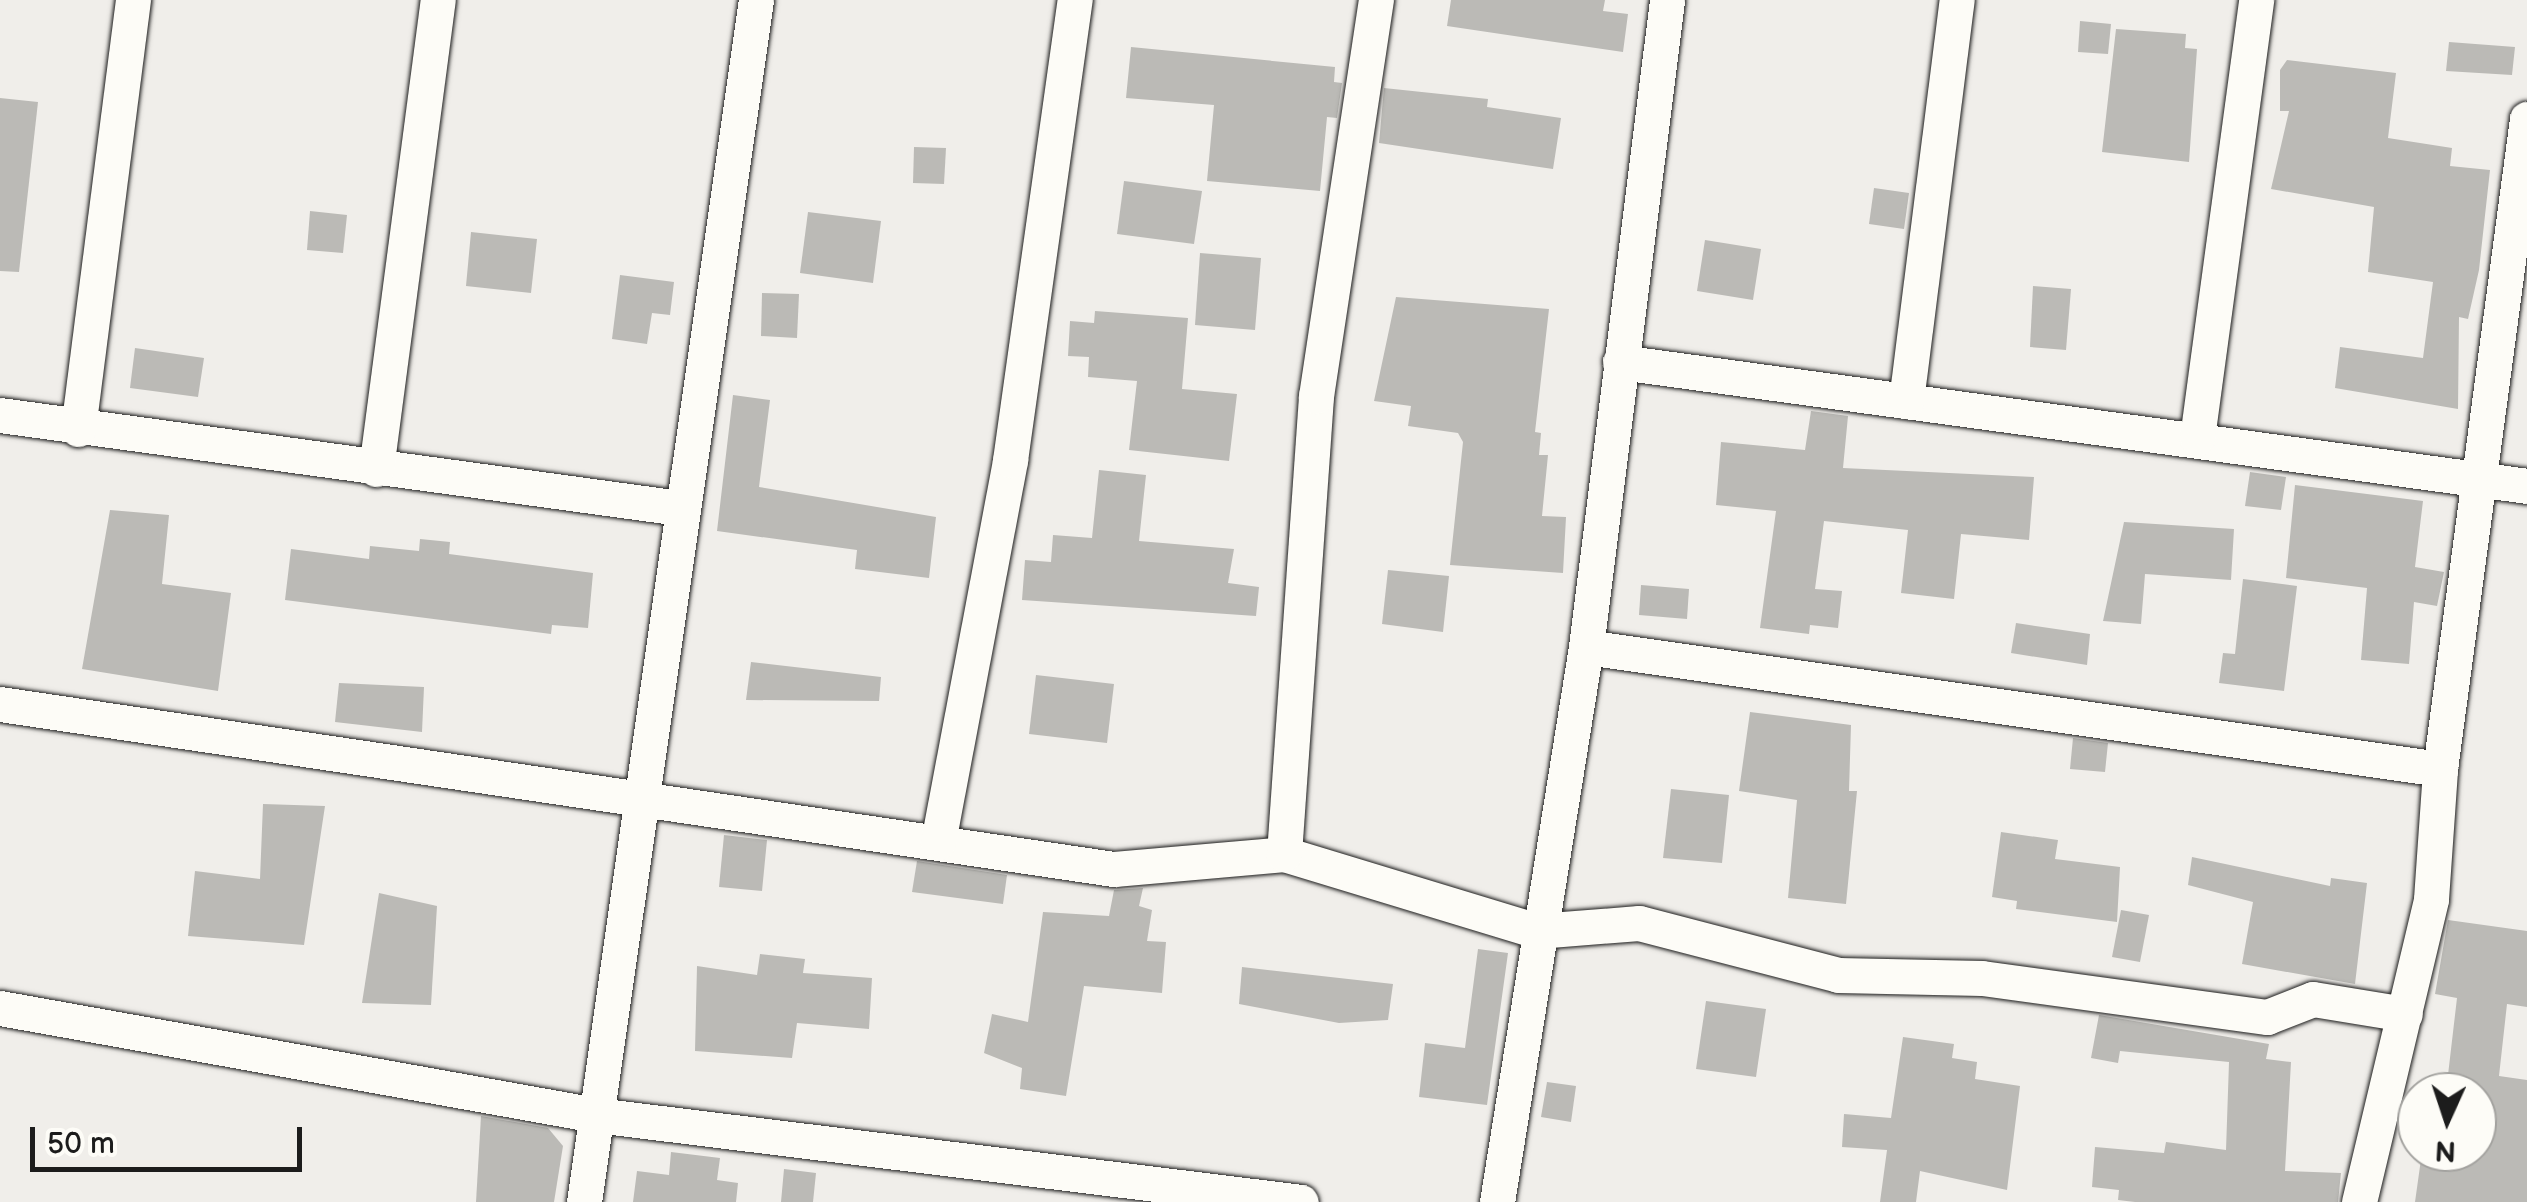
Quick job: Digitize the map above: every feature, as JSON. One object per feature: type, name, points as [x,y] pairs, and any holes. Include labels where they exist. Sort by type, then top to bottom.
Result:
[{"type":"street","points":[[78,429],[134,0]]},
{"type":"street","points":[[376,469],[438,0]]},
{"type":"street","points":[[584,1202],[680,508],[756,0]]},
{"type":"street","points":[[938,842],[1010,460],[1075,0]]},
{"type":"street","points":[[1284,854],[1316,396],[1376,0]]},
{"type":"street","points":[[1497,1202],[1537,931],[1586,647],[1667,0]]},
{"type":"street","points":[[1906,401],[1957,0]]},
{"type":"street","points":[[2197,438],[2256,0]]},
{"type":"street","points":[[2359,1202],[2431,899],[2440,770],[2527,119]]},
{"type":"street","points":[[1620,362],[2527,486]]},
{"type":"street","points":[[0,415],[78,429],[680,508]]},
{"type":"street","points":[[1586,647],[2440,770]]},
{"type":"street","points":[[0,704],[1114,870],[1284,854],[1537,931],[1639,923],[1838,975],[1982,978],[2267,1017],[2313,999],[2404,1014]]},
{"type":"street","points":[[0,1008],[596,1115],[1301,1202]]},
{"type":"building","points":[[1451,0],[1605,0],[1603,11],[1628,14],[1623,52],[1447,26]]},
{"type":"building","points":[[2080,21],[2111,24],[2108,54],[2078,52]]},
{"type":"building","points":[[2116,29],[2186,34],[2185,48],[2197,49],[2189,162],[2102,152]]},
{"type":"building","points":[[2449,42],[2515,47],[2512,75],[2446,71]]},
{"type":"building","points":[[1131,47],[1335,67],[1334,82],[1342,83],[1337,118],[1327,117],[1320,191],[1207,181],[1214,105],[1126,98]]},
{"type":"building","points":[[2287,60],[2396,73],[2388,138],[2452,148],[2450,166],[2490,170],[2479,270],[2468,319],[2459,317],[2458,409],[2335,388],[2340,347],[2423,358],[2433,282],[2368,272],[2374,207],[2271,189],[2289,111],[2280,111],[2280,70]]},
{"type":"building","points":[[1384,88],[1488,99],[1487,107],[1561,118],[1553,169],[1379,143]]},
{"type":"building","points":[[0,98],[38,102],[19,272],[0,271]]},
{"type":"building","points":[[914,147],[946,148],[944,184],[913,183]]},
{"type":"building","points":[[1124,181],[1202,191],[1194,244],[1117,234]]},
{"type":"building","points":[[1874,188],[1909,193],[1904,229],[1869,224]]},
{"type":"building","points":[[310,211],[347,215],[343,253],[307,250]]},
{"type":"building","points":[[808,212],[881,221],[873,283],[800,273]]},
{"type":"building","points":[[471,232],[537,239],[531,293],[466,286]]},
{"type":"building","points":[[1705,240],[1761,249],[1753,300],[1697,291]]},
{"type":"building","points":[[1200,253],[1261,258],[1255,330],[1195,325]]},
{"type":"building","points":[[620,275],[674,282],[670,315],[652,313],[647,344],[612,339]]},
{"type":"building","points":[[2033,286],[2071,289],[2066,350],[2030,347]]},
{"type":"building","points":[[762,293],[799,294],[797,338],[761,336]]},
{"type":"building","points":[[1396,297],[1549,309],[1535,432],[1541,433],[1539,455],[1548,455],[1542,516],[1566,517],[1563,573],[1450,565],[1463,442],[1458,433],[1408,426],[1411,406],[1374,401]]},
{"type":"building","points":[[1095,311],[1188,318],[1182,389],[1237,394],[1229,461],[1129,450],[1137,381],[1088,377],[1089,357],[1068,356],[1070,321],[1094,323]]},
{"type":"building","points":[[135,348],[204,358],[198,397],[130,388]]},
{"type":"building","points":[[733,395],[770,400],[759,487],[936,517],[929,578],[855,569],[857,550],[717,531]]},
{"type":"building","points":[[1811,411],[1848,416],[1843,468],[2034,477],[2029,540],[1961,534],[1954,599],[1901,593],[1908,530],[1824,521],[1815,589],[1842,591],[1838,628],[1810,625],[1809,634],[1760,628],[1776,511],[1716,505],[1721,442],[1805,450]]},
{"type":"building","points":[[1099,470],[1146,475],[1139,541],[1234,549],[1228,583],[1259,587],[1256,616],[1022,600],[1025,560],[1051,562],[1053,535],[1092,538]]},
{"type":"building","points":[[2250,472],[2286,477],[2281,510],[2245,506]]},
{"type":"building","points":[[2295,485],[2423,501],[2415,567],[2444,572],[2437,606],[2414,602],[2409,664],[2361,660],[2367,588],[2286,578]]},
{"type":"building","points":[[110,510],[169,515],[162,584],[231,593],[218,691],[82,669]]},
{"type":"building","points":[[2124,522],[2234,529],[2231,580],[2145,574],[2141,624],[2103,621]]},
{"type":"building","points":[[420,539],[450,542],[449,554],[593,573],[588,628],[552,625],[551,634],[285,600],[291,549],[369,559],[370,546],[419,551]]},
{"type":"building","points":[[1388,570],[1449,576],[1443,632],[1382,624]]},
{"type":"building","points":[[2243,579],[2297,586],[2284,691],[2219,683],[2223,653],[2235,654]]},
{"type":"building","points":[[1641,585],[1689,589],[1687,619],[1639,615]]},
{"type":"building","points":[[2016,623],[2090,634],[2087,665],[2011,653]]},
{"type":"building","points":[[751,662],[881,677],[879,701],[746,700]]},
{"type":"building","points":[[1036,675],[1114,684],[1107,743],[1029,734]]},
{"type":"building","points":[[339,683],[424,687],[422,732],[335,722]]},
{"type":"building","points":[[1750,712],[1851,725],[1849,791],[1857,791],[1846,904],[1788,898],[1797,800],[1739,791]]},
{"type":"building","points":[[2073,738],[2108,743],[2105,772],[2070,769]]},
{"type":"building","points":[[1671,789],[1729,795],[1722,863],[1663,858]]},
{"type":"building","points":[[263,804],[325,806],[304,945],[188,936],[195,871],[260,879]]},
{"type":"building","points":[[2001,832],[2058,840],[2055,859],[2120,867],[2117,922],[2016,909],[2017,901],[1992,897]]},
{"type":"building","points":[[724,835],[767,840],[762,891],[719,887]]},
{"type":"building","points":[[2192,857],[2330,886],[2331,878],[2367,883],[2355,984],[2242,964],[2253,902],[2188,885]]},
{"type":"building","points":[[917,861],[1007,875],[1003,904],[912,892]]},
{"type":"building","points":[[1143,888],[1139,906],[1152,910],[1147,941],[1166,942],[1162,993],[1084,986],[1066,1096],[1020,1089],[1022,1068],[984,1053],[992,1014],[1028,1022],[1043,912],[1109,916],[1114,890]]},
{"type":"building","points":[[379,893],[437,906],[431,1005],[362,1003]]},
{"type":"building","points":[[2121,910],[2149,915],[2140,962],[2112,957]]},
{"type":"building","points":[[2448,920],[2527,931],[2527,1007],[2507,1004],[2499,1076],[2527,1080],[2527,1202],[2415,1202],[2419,1172],[2497,1172],[2497,1072],[2448,1072],[2457,998],[2435,994]]},
{"type":"building","points":[[1478,949],[1508,953],[1487,1105],[1419,1097],[1425,1043],[1465,1048]]},
{"type":"building","points":[[760,954],[805,959],[803,973],[872,978],[869,1029],[797,1023],[792,1058],[695,1051],[697,966],[757,975]]},
{"type":"building","points":[[1242,967],[1393,984],[1388,1020],[1339,1023],[1239,1004]]},
{"type":"building","points":[[1706,1001],[1766,1009],[1756,1077],[1696,1069]]},
{"type":"building","points":[[2099,1015],[2269,1044],[2266,1059],[2291,1062],[2285,1171],[2341,1173],[2338,1202],[2135,1202],[2118,1200],[2119,1190],[2092,1187],[2095,1147],[2164,1153],[2166,1142],[2226,1150],[2229,1062],[2120,1051],[2118,1063],[2091,1058]]},
{"type":"building","points":[[1903,1037],[1954,1044],[1952,1058],[1977,1062],[1975,1079],[2020,1086],[2007,1190],[1920,1171],[1916,1202],[1880,1202],[1887,1150],[1842,1147],[1844,1114],[1891,1118]]},
{"type":"building","points":[[1547,1082],[1576,1086],[1571,1122],[1541,1117]]},
{"type":"building","points":[[481,1116],[548,1128],[563,1146],[554,1202],[476,1202]]},
{"type":"building","points":[[671,1152],[720,1158],[717,1180],[738,1183],[736,1202],[633,1202],[637,1171],[669,1175]]},
{"type":"building","points":[[784,1169],[816,1173],[813,1202],[781,1202]]}]
